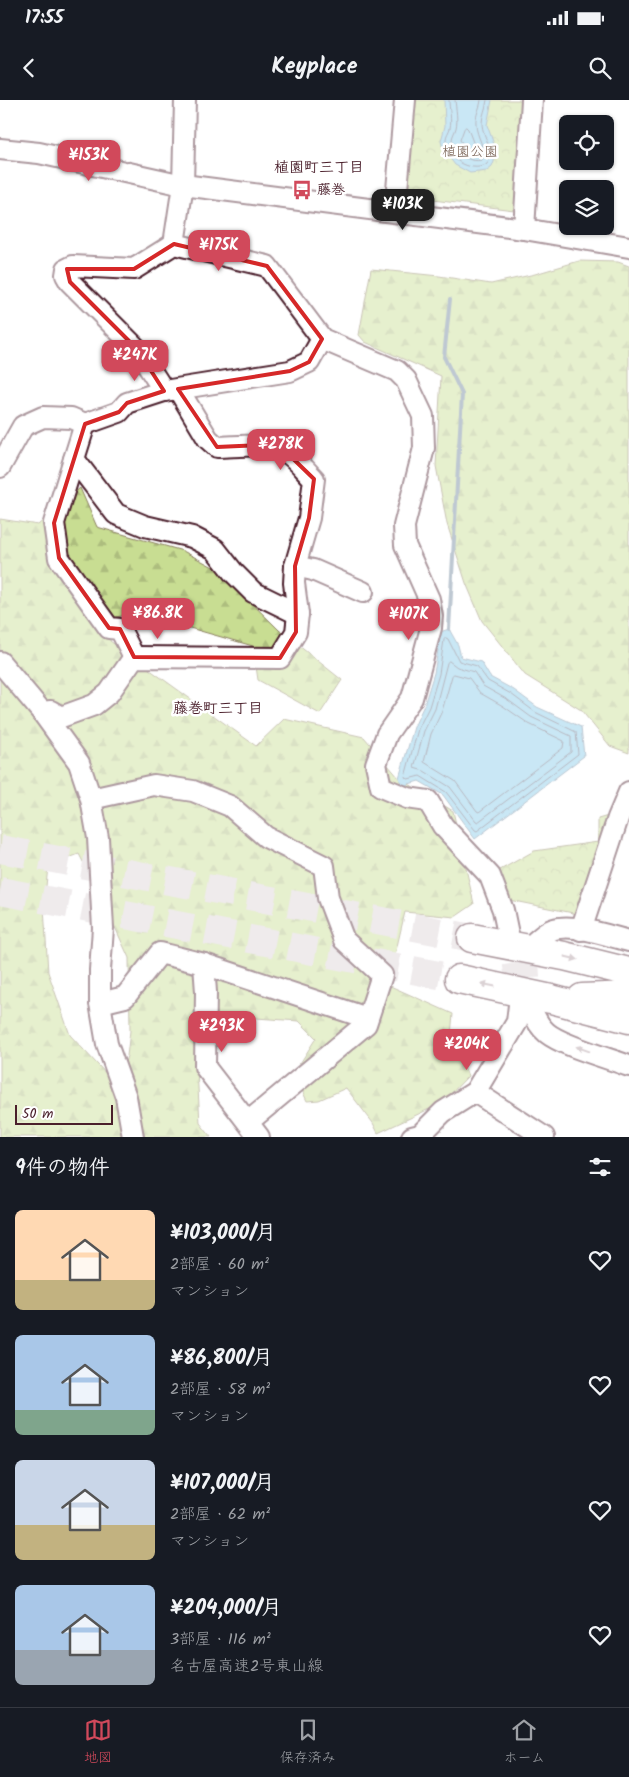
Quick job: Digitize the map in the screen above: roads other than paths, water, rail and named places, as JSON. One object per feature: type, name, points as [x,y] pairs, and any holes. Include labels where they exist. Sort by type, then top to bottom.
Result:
[{"type":"highway","points":[[472,938],[564,956],[629,972]]},
{"type":"highway","points":[[459,979],[531,1010],[629,1037]]},
{"type":"highway","points":[[531,1010],[629,996]]},
{"type":"highway","points":[[531,1010],[629,1003]]},
{"type":"highway","points":[[531,1010],[629,1010]]},
{"type":"highway","points":[[531,1010],[629,1019]]},
{"type":"highway","points":[[531,1010],[629,1026]]},
{"type":"street","points":[[174,244],[183,185],[185,100]]},
{"type":"street","points":[[395,212],[405,100]]},
{"type":"street","points":[[524,229],[532,100]]},
{"type":"street","points":[[0,149],[39,152],[183,185],[524,229],[629,247]]},
{"type":"street","points":[[134,657],[280,658],[296,632],[298,614],[294,583],[295,566],[308,518],[314,479],[284,450],[263,445],[217,447],[208,439],[137,349],[70,282],[66,275],[67,269],[73,266],[134,269],[174,244],[267,266],[322,339],[397,370],[406,380],[423,416],[424,448],[404,526],[405,545],[429,599],[432,616],[431,628],[412,698],[387,734],[376,764],[381,787],[407,798],[428,801],[443,826],[490,876],[503,910],[508,934]]},
{"type":"street","points":[[0,467],[23,426],[43,417],[71,418],[85,424],[119,412],[127,403],[171,390],[290,371],[309,362],[322,339]]},
{"type":"street","points":[[85,424],[54,523],[59,558],[109,628],[120,629],[134,657]]},
{"type":"street","points":[[74,459],[116,514],[145,526],[192,537],[215,549],[233,572],[253,592],[298,614]]},
{"type":"street","points":[[295,566],[313,570],[363,592]]},
{"type":"street","points":[[42,712],[51,711],[61,717],[94,705],[109,693],[134,657]]},
{"type":"street","points":[[0,662],[42,712],[79,763],[91,799],[98,838],[103,928],[100,1003],[106,1044],[126,1097],[132,1137]]},
{"type":"street","points":[[91,799],[154,785],[193,791],[230,806],[266,837],[324,866],[328,898],[344,940],[382,975],[366,1024],[254,1129],[205,1067],[206,992],[204,964]]},
{"type":"street","points":[[581,930],[624,819],[629,792]]},
{"type":"street","points":[[535,942],[545,933],[558,928],[581,930],[629,940]]},
{"type":"street","points":[[100,1003],[125,997],[160,953],[204,964],[367,1018]]},
{"type":"street","points":[[412,1137],[420,1135],[443,1112],[474,1092],[531,1010],[546,1032],[561,1041],[629,1066]]},
{"type":"street","points":[[474,1092],[544,1137]]},
{"type":"water","points":[[444,100],[492,100],[487,125],[495,147],[494,162],[487,171],[470,173],[455,165],[443,149],[441,141],[445,126]]},
{"type":"water","points":[[449,629],[458,645],[461,657],[481,662],[490,677],[514,690],[537,707],[581,727],[584,756],[475,839],[443,795],[419,781],[402,786],[399,778],[414,727],[424,705],[434,673],[440,632]]},
{"type":"waterway","points":[[449,629],[462,394],[444,357],[450,299]]},
{"type":"tunnel","points":[[0,849],[472,938]]},
{"type":"tunnel","points":[[0,891],[459,979]]},
{"type":"tunnel","points":[[508,934],[519,1004]]},
{"type":"tunnel","points":[[532,1008],[529,961],[535,942]]},
{"type":"place","name":"藤巻","points":[[302,190]]},
{"type":"district","name":"植園町三丁目","points":[[319,168]]},
{"type":"district","name":"藤巻町三丁目","points":[[218,709]]},
{"type":"park label","name":"植園公園","points":[[470,152]]}]
